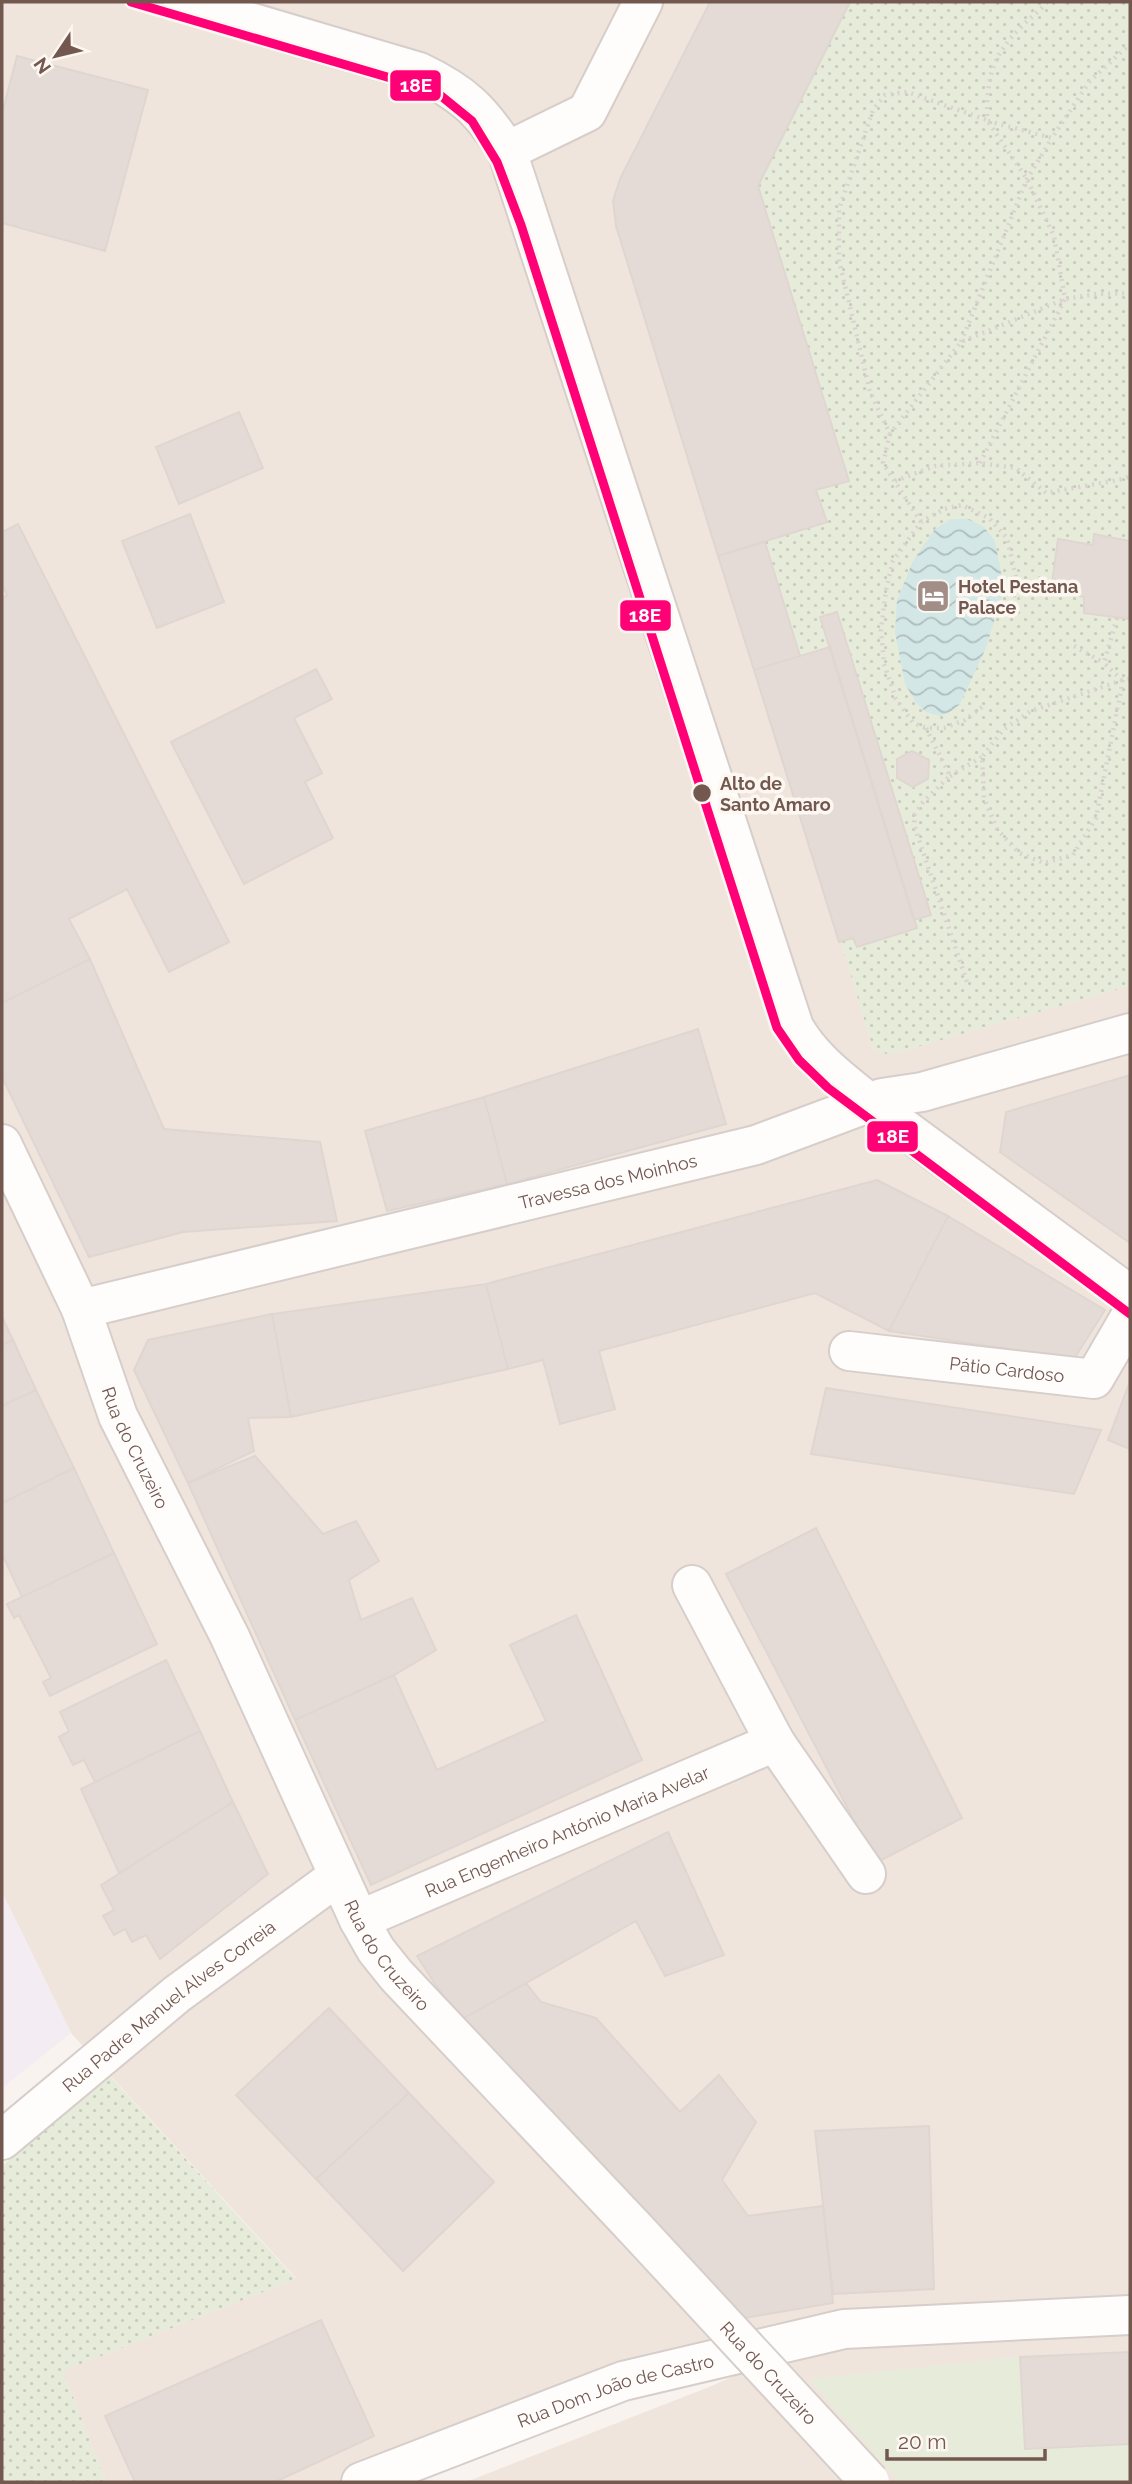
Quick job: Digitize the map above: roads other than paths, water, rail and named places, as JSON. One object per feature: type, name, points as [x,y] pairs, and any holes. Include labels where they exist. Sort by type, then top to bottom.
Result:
[{"type":"street","points":[[182,2],[419,72],[450,87],[476,108],[507,151],[794,1027],[813,1054],[868,1102],[1130,1295]]},
{"type":"street","points":[[507,151],[587,112],[643,2]]},
{"type":"street","name":"Travessa dos Moinhos","points":[[81,1309],[756,1145],[868,1102],[922,1092],[1130,1033]]},
{"type":"street","name":"Rua do Cruzeiro","points":[[2,1144],[81,1309],[118,1416],[230,1637],[338,1876],[376,1950],[396,1976],[870,2482]]},
{"type":"street","name":"Pátio Cardoso","points":[[849,1351],[1094,1379],[1130,1317]]},
{"type":"street","points":[[692,1585],[775,1742],[866,1874]]},
{"type":"street","name":"Rua Engenheiro António Maria Avelar","points":[[359,1920],[775,1742]]},
{"type":"street","name":"Rua Padre Manuel Alves Correia","points":[[2,2140],[177,1994],[338,1876]]},
{"type":"street","name":"Rua Dom João de Castro","points":[[360,2482],[623,2381],[844,2329],[1130,2315]]},
{"type":"water","points":[[951,519],[969,519],[984,527],[995,541],[1004,588],[986,648],[960,704],[940,716],[926,712],[917,704],[905,684],[895,632],[897,600],[913,561],[935,529]]},
{"type":"place","name":"Hotel Pestana Palace","points":[[933,596]]},
{"type":"place","name":"Alto de Santo Amaro","points":[[702,793]]}]
